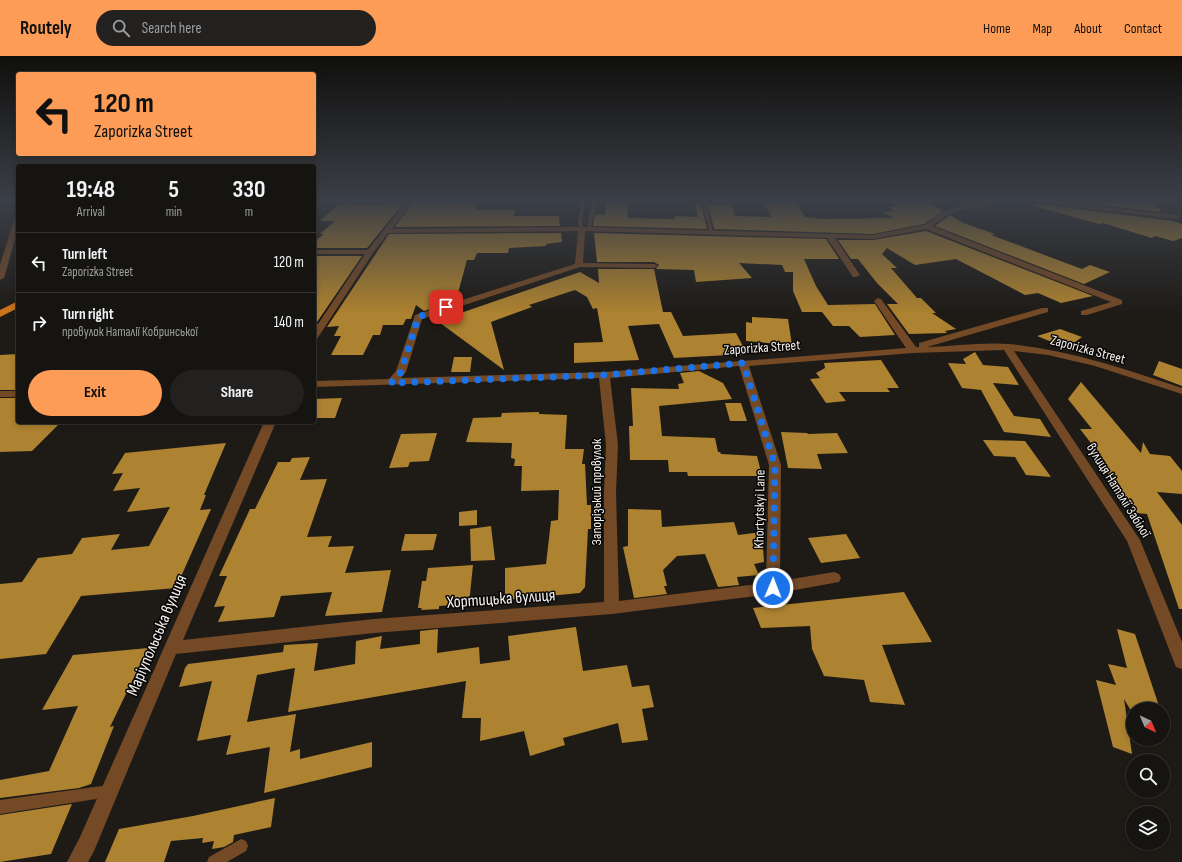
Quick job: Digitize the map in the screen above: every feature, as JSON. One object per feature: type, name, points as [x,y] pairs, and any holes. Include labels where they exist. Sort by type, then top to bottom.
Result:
[{"type":"main road","points":[[0,314],[16,305]]},
{"type":"street","points":[[0,278],[12,239]]},
{"type":"street","points":[[317,326],[380,239]]},
{"type":"street","points":[[580,265],[584,239]]},
{"type":"street","points":[[831,239],[856,275]]},
{"type":"street","points":[[957,239],[1119,302],[1084,313]]},
{"type":"street","points":[[316,252],[370,252]]},
{"type":"street","points":[[391,383],[401,372],[418,317],[580,265],[654,266]]},
{"type":"street","points":[[878,301],[913,350],[917,346],[955,337],[1045,310]]},
{"type":"street","name":"Zaporizka Street","points":[[316,384],[391,383],[604,375],[913,350],[1007,347],[1048,352],[1098,364],[1182,391]]},
{"type":"street","name":"вулиця Наталії Забілої","points":[[1007,347],[1133,540],[1182,662]]},
{"type":"street","name":"Khortytskyi Lane","points":[[743,363],[775,465],[773,588]]},
{"type":"street","name":"Запорізький провулок","points":[[604,375],[608,397],[612,445],[610,492],[612,608]]},
{"type":"street","points":[[0,394],[16,394]]},
{"type":"street","name":"Маріупольська вулиця","points":[[77,862],[87,844],[269,424]]},
{"type":"street","name":"Хортицька вулиця","points":[[171,648],[374,626],[612,608],[773,588],[834,578]]},
{"type":"lane","points":[[0,807],[110,791]]},
{"type":"lane","points":[[214,862],[241,846]]},
{"type":"building","points":[[318,239],[375,239],[367,248],[316,248],[316,240]]},
{"type":"building","points":[[386,239],[562,239],[562,242],[546,244],[546,246],[509,248],[508,253],[477,253],[474,260],[467,260],[456,300],[424,311],[416,305],[411,319],[406,319],[403,325],[383,325],[380,335],[373,335],[363,355],[331,355],[341,336],[334,336],[339,326],[327,327]]},
{"type":"building","points":[[595,239],[826,239],[839,259],[804,259],[816,286],[828,305],[875,304],[895,335],[860,337],[849,326],[833,326],[822,312],[802,312],[793,291],[793,272],[785,272],[782,265],[739,263],[752,278],[696,282],[694,270],[656,269],[659,265],[654,262],[597,262]]},
{"type":"building","points":[[881,239],[946,239],[1093,296],[1061,303],[1038,293],[1025,295],[956,259],[915,265],[887,248],[882,254],[897,268],[891,268],[917,298],[921,298],[936,313],[932,313],[956,329],[945,331],[947,333],[909,334],[887,304],[898,304],[877,283],[858,259],[851,259],[838,240]]},
{"type":"building","points":[[967,239],[1001,239],[1082,269],[1090,265],[1110,272],[1084,284]]},
{"type":"building","points":[[1164,239],[1180,239],[1173,241]]},
{"type":"building","points":[[316,256],[362,256],[317,322]]},
{"type":"building","points":[[598,269],[654,269],[663,312],[671,312],[683,336],[736,333],[747,354],[674,358],[659,324],[628,326],[639,360],[574,363],[574,343],[603,342],[597,308],[593,309],[587,297],[575,290],[529,305],[532,307],[491,322],[504,370],[432,317],[454,310],[452,316],[580,272],[599,283]]},
{"type":"building","points":[[752,317],[788,319],[792,345],[746,341],[746,322],[752,323]]},
{"type":"building","points":[[1060,329],[1082,337],[1067,348],[1037,336]]},
{"type":"building","points":[[975,352],[983,365],[1008,367],[1019,385],[993,383],[1014,416],[1040,419],[1051,437],[1004,432],[981,390],[962,388],[948,363],[966,364],[963,359]]},
{"type":"building","points":[[16,354],[16,390],[0,390],[0,355]]},
{"type":"building","points":[[454,357],[472,357],[470,372],[451,372]]},
{"type":"building","points":[[881,360],[899,388],[887,388],[890,392],[839,392],[846,401],[826,403],[810,379],[820,378],[816,373],[825,368],[824,363]]},
{"type":"building","points":[[1159,361],[1182,369],[1182,386],[1153,375]]},
{"type":"building","points":[[699,371],[723,383],[732,399],[659,406],[662,436],[715,438],[718,452],[721,454],[757,456],[762,476],[688,476],[687,472],[669,472],[668,460],[630,460],[629,426],[633,426],[631,388],[679,389],[678,384],[684,383],[680,373]]},
{"type":"building","points":[[1081,382],[1141,453],[1143,442],[1150,454],[1170,456],[1182,471],[1182,494],[1157,492],[1182,525],[1182,609],[1179,609],[1147,514],[1137,513],[1095,456],[1101,456],[1080,429],[1092,429],[1068,399]]},
{"type":"building","points":[[0,398],[16,398],[16,424],[59,424],[32,451],[0,452]]},
{"type":"building","points":[[342,398],[335,418],[316,418],[316,399]]},
{"type":"building","points":[[725,403],[741,403],[747,421],[730,421]]},
{"type":"building","points":[[539,412],[539,414],[567,415],[565,449],[584,449],[582,464],[585,464],[587,505],[591,505],[591,529],[588,529],[585,587],[580,593],[505,600],[505,568],[546,564],[551,521],[558,520],[559,490],[521,491],[522,466],[514,466],[515,459],[511,458],[512,443],[466,442],[473,418],[501,417],[502,413]]},
{"type":"building","points":[[781,432],[808,434],[837,433],[848,453],[817,454],[822,469],[788,468]]},
{"type":"building","points":[[437,433],[429,461],[410,462],[408,467],[389,468],[401,434]]},
{"type":"building","points":[[983,440],[1025,441],[1051,477],[1026,475],[1015,457],[994,456]]},
{"type":"building","points":[[226,443],[204,495],[206,495],[200,510],[211,509],[176,588],[81,596],[46,654],[0,659],[0,584],[22,582],[38,558],[72,554],[82,538],[120,534],[111,550],[149,546],[170,507],[127,512],[140,488],[113,491],[123,473],[112,474],[125,453]]},
{"type":"building","points":[[310,457],[300,480],[327,479],[307,537],[332,536],[328,547],[354,546],[345,573],[391,570],[382,612],[325,616],[332,592],[281,596],[274,617],[218,622],[225,606],[214,607],[227,576],[219,576],[250,509],[255,509],[278,462],[290,462],[292,458]]},
{"type":"building","points":[[628,509],[661,510],[662,527],[734,522],[738,535],[762,532],[764,562],[754,564],[759,575],[737,577],[739,585],[718,587],[705,554],[677,556],[663,570],[667,586],[664,586],[667,594],[634,598],[623,547],[628,546]]},
{"type":"building","points":[[477,510],[477,525],[459,526],[459,512]]},
{"type":"building","points":[[491,526],[495,560],[471,561],[470,529]]},
{"type":"building","points":[[405,534],[437,534],[433,550],[401,551]]},
{"type":"building","points":[[846,534],[860,558],[821,563],[808,538]]},
{"type":"building","points":[[473,565],[469,604],[439,606],[439,609],[421,610],[422,608],[418,608],[422,581],[426,581],[428,568]]},
{"type":"building","points":[[904,592],[932,642],[882,645],[905,705],[870,702],[864,680],[824,676],[812,649],[810,626],[761,628],[753,608]]},
{"type":"building","points":[[576,627],[583,671],[627,665],[632,687],[649,685],[654,707],[642,709],[648,740],[622,743],[618,723],[563,738],[565,745],[530,756],[524,731],[480,741],[481,718],[462,718],[466,681],[288,712],[295,668],[257,675],[247,722],[296,714],[290,752],[300,749],[300,759],[372,742],[372,767],[264,793],[270,747],[226,755],[231,735],[197,741],[212,681],[179,687],[185,668],[188,664],[283,652],[284,645],[318,643],[314,671],[355,664],[356,641],[382,636],[380,649],[420,644],[420,631],[438,629],[437,653],[479,647],[480,664],[510,660],[508,636]]},
{"type":"building","points":[[1117,629],[1135,634],[1158,702],[1126,702],[1124,699],[1126,713],[1126,746],[1131,746],[1132,754],[1113,747],[1096,680],[1116,685],[1108,664],[1127,668]]},
{"type":"building","points":[[148,648],[110,727],[114,726],[91,784],[79,788],[0,798],[0,780],[49,771],[78,706],[42,710],[73,655]]},
{"type":"building","points":[[275,798],[271,827],[234,835],[233,842],[224,847],[212,849],[214,841],[202,843],[203,838],[171,841],[164,862],[105,862],[119,829],[193,816]]},
{"type":"building","points":[[72,804],[51,854],[0,862],[0,815]]},
{"type":"route","points":[[446,307],[418,317],[401,372],[391,383],[604,375],[743,363],[775,465],[773,588]]}]
